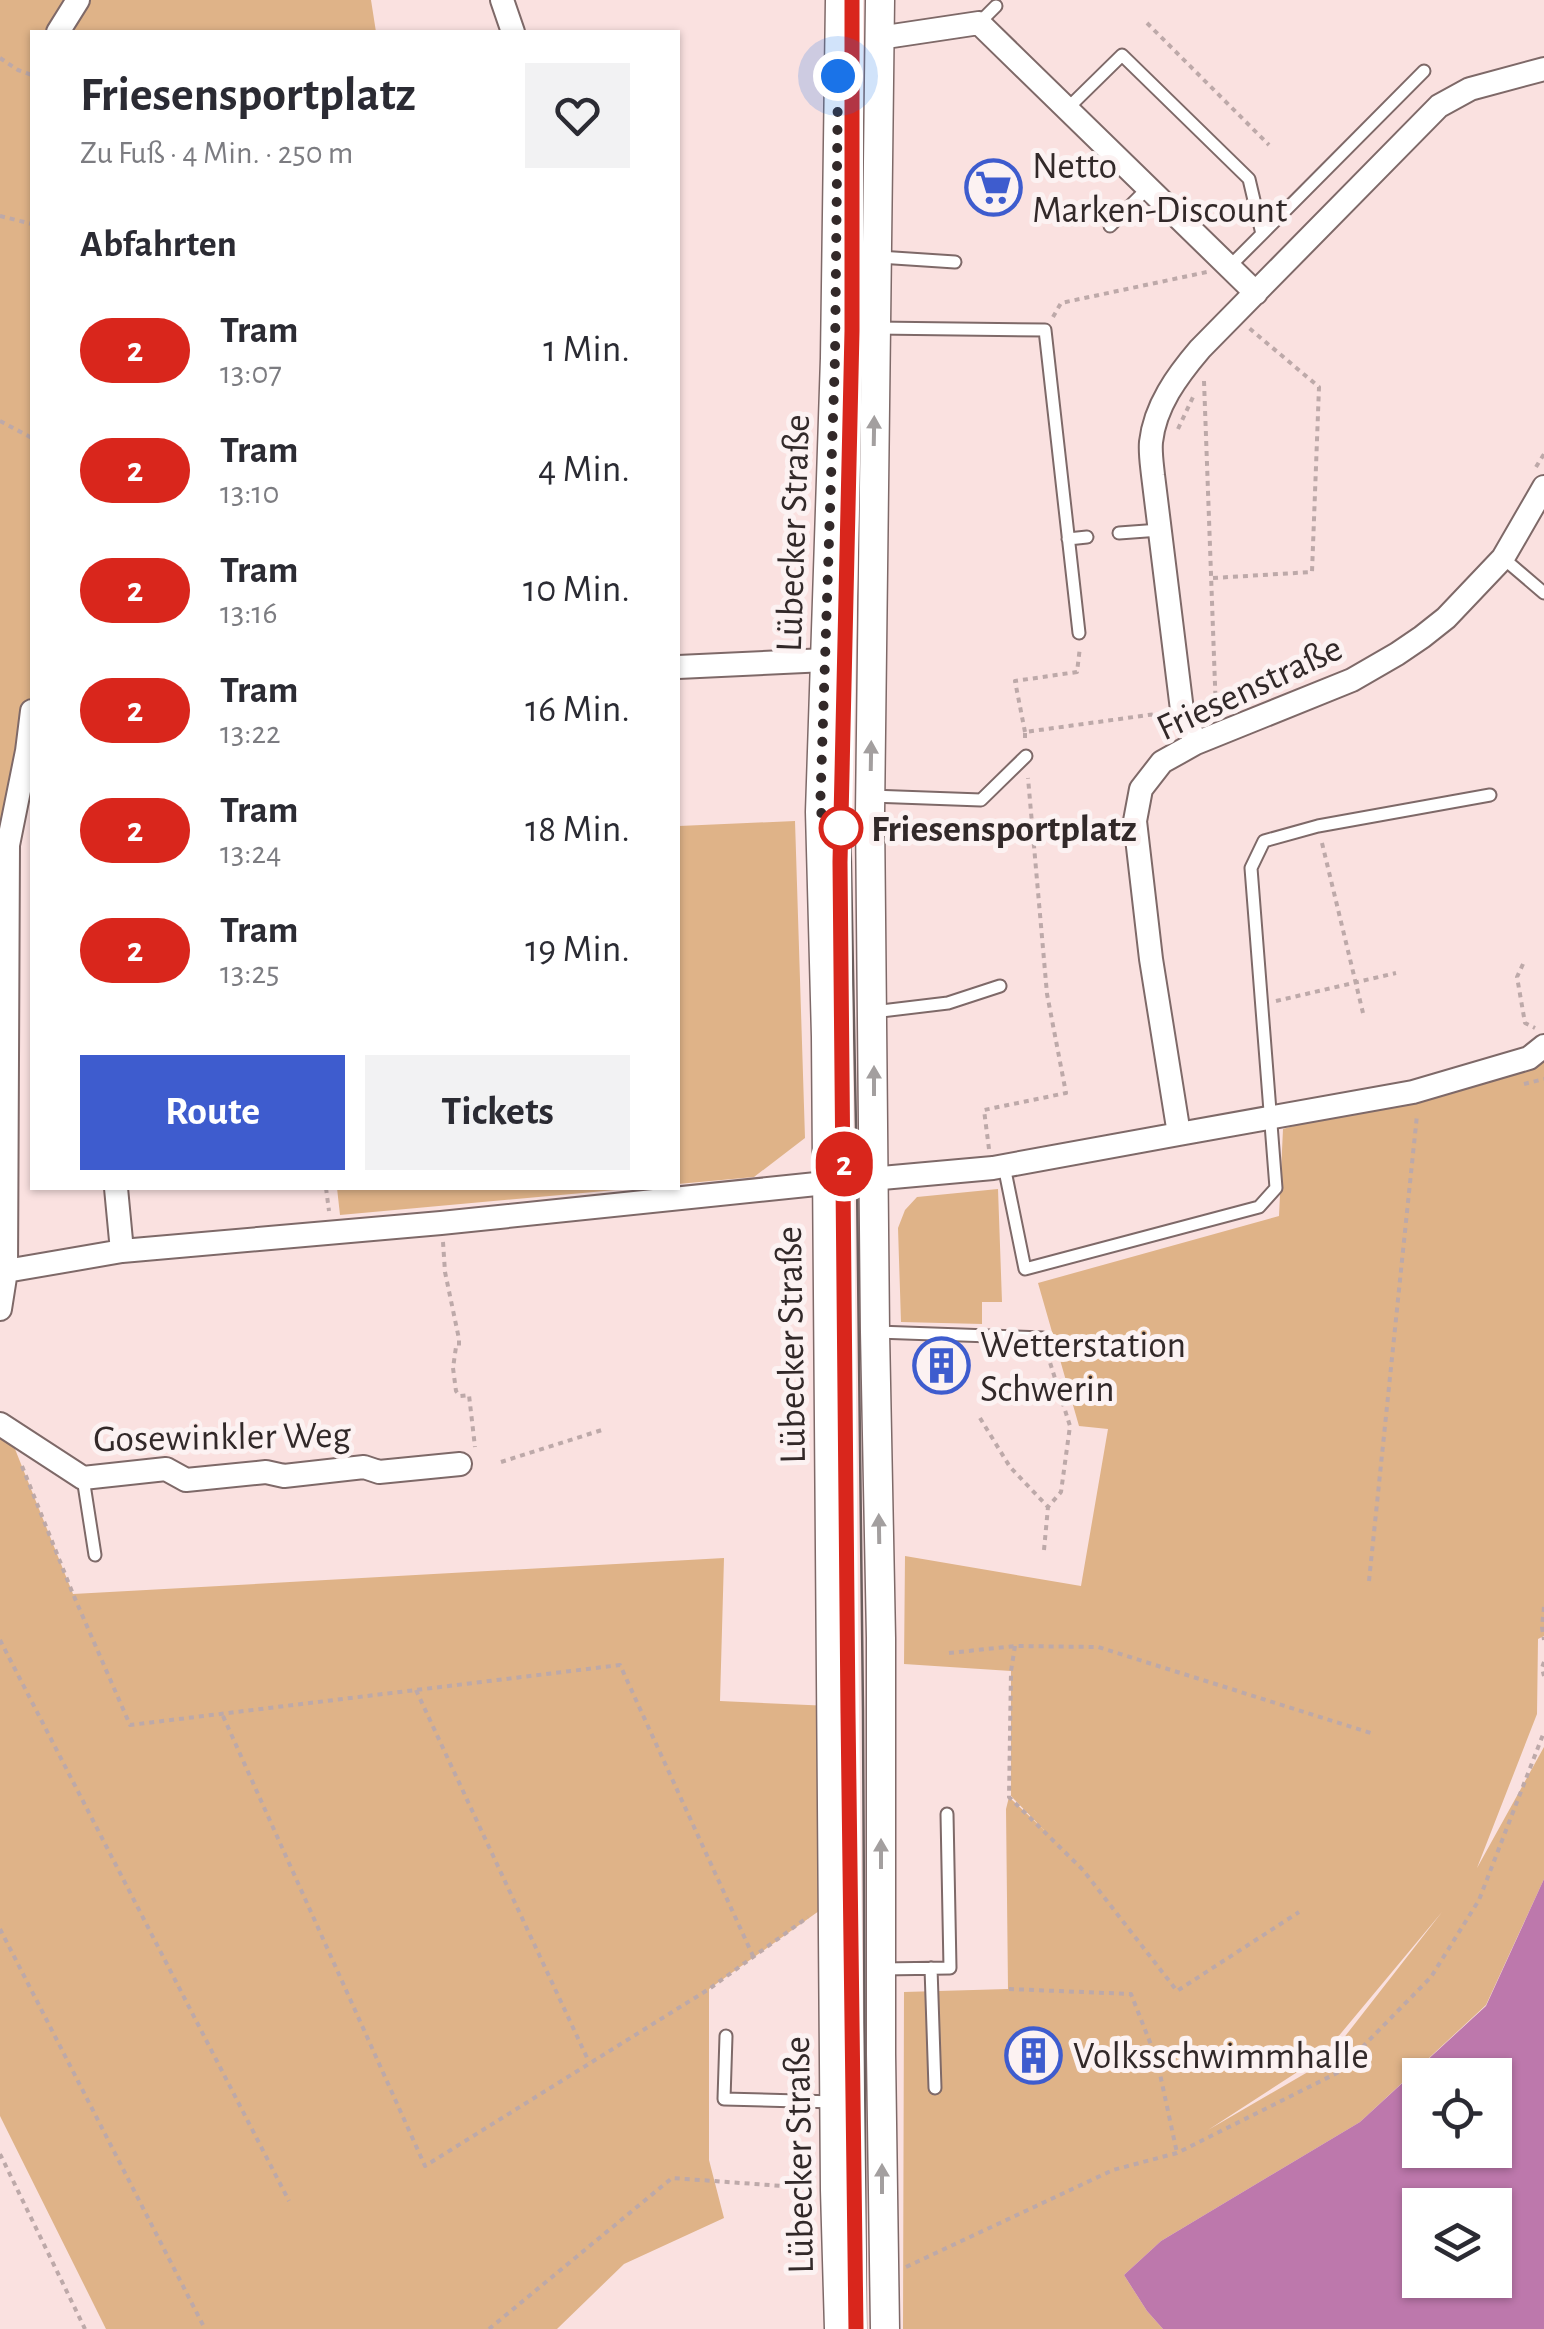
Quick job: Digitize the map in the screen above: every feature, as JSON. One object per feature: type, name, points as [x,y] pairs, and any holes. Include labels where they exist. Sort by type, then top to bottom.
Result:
[{"type":"street","points":[[59,30],[78,0]]},
{"type":"street","points":[[502,0],[513,30]]},
{"type":"street","name":"Lübecker Straße","points":[[839,2329],[826,1036],[820,812],[835,358],[840,0]]},
{"type":"street","name":"Lübecker Straße","points":[[880,0],[870,796],[885,2329]]},
{"type":"street","points":[[879,38],[979,23],[1256,293]]},
{"type":"street","points":[[1196,744],[1182,710],[1151,443],[1158,413],[1176,376],[1440,106],[1470,89],[1544,69]]},
{"type":"street","name":"Friesenstraße","points":[[1179,1134],[1134,820],[1142,789],[1162,762],[1196,744],[1352,680],[1397,654],[1446,618],[1503,558],[1540,478]]},
{"type":"street","points":[[680,667],[826,660]]},
{"type":"street","points":[[0,1309],[6,1271],[8,845],[30,727]]},
{"type":"street","points":[[6,1271],[122,1250],[441,1222],[997,1162],[1272,1118],[1429,1087],[1528,1058],[1544,1046]]},
{"type":"street","points":[[116,1190],[122,1250]]},
{"type":"street","name":"Gosewinkler Weg","points":[[0,1424],[82,1478],[166,1469],[186,1480],[266,1472],[284,1476],[364,1466],[379,1472],[468,1458]]},
{"type":"lane","points":[[979,23],[996,6]]},
{"type":"lane","points":[[1067,109],[1122,55],[1250,179],[1262,234]]},
{"type":"lane","points":[[1229,268],[1424,71]]},
{"type":"lane","points":[[1110,226],[1148,188]]},
{"type":"lane","points":[[877,257],[955,262]]},
{"type":"lane","points":[[875,328],[1045,330],[1079,633]]},
{"type":"lane","points":[[1119,534],[1160,530]]},
{"type":"lane","points":[[1068,539],[1088,537]]},
{"type":"lane","points":[[1503,558],[1544,593]]},
{"type":"lane","points":[[870,796],[981,800],[1026,756]]},
{"type":"lane","points":[[997,1162],[1025,1269],[1259,1207],[1276,1188],[1250,868],[1264,841],[1318,826],[1490,795]]},
{"type":"lane","points":[[873,1012],[948,1004],[1000,986]]},
{"type":"lane","points":[[875,1332],[1043,1338]]},
{"type":"lane","points":[[82,1478],[95,1555]]},
{"type":"lane","points":[[881,1969],[950,1968],[947,1814]]},
{"type":"lane","points":[[931,1968],[935,2088]]},
{"type":"lane","points":[[726,2036],[724,2099],[835,2102]]},
{"type":"path","points":[[1147,23],[1270,146]]},
{"type":"path","points":[[0,58],[30,73]]},
{"type":"path","points":[[0,216],[30,224]]},
{"type":"path","points":[[1045,330],[1061,303],[1229,268]]},
{"type":"path","points":[[1212,578],[1312,572],[1319,387],[1234,314]]},
{"type":"path","points":[[1025,732],[1182,710],[1216,712],[1203,369]]},
{"type":"path","points":[[0,421],[30,437]]},
{"type":"path","points":[[1540,478],[1544,454]]},
{"type":"path","points":[[997,1162],[984,1110],[1066,1093],[1047,994],[1025,732],[1014,681],[1077,672],[1079,633]]},
{"type":"path","points":[[1318,826],[1363,1013]]},
{"type":"path","points":[[1523,964],[1517,977],[1525,1023],[1544,1032]]},
{"type":"path","points":[[1262,1004],[1396,973]]},
{"type":"path","points":[[1369,1581],[1417,1110]]},
{"type":"path","points":[[326,1190],[331,1230]]},
{"type":"path","points":[[441,1222],[445,1272],[460,1346],[456,1347],[454,1358],[456,1392],[469,1395],[468,1458]]},
{"type":"path","points":[[1043,1338],[1070,1426],[1061,1492],[1048,1507],[1044,1550]]},
{"type":"path","points":[[980,1418],[1010,1467],[1048,1507]]},
{"type":"path","points":[[500,1462],[605,1429]]},
{"type":"path","points":[[22,1465],[72,1594],[130,1724],[620,1665],[754,1956]]},
{"type":"path","points":[[1544,1607],[1544,1640]]},
{"type":"path","points":[[0,1640],[289,2200]]},
{"type":"path","points":[[1015,1646],[1009,1798],[1083,1870],[1177,1990],[1300,1912]]},
{"type":"path","points":[[949,1653],[1015,1646],[1098,1647],[1374,1734]]},
{"type":"path","points":[[1544,1662],[1544,1676]]},
{"type":"path","points":[[416,1690],[589,2062]]},
{"type":"path","points":[[222,1714],[425,2166],[709,1988],[833,1900]]},
{"type":"path","points":[[883,2276],[1113,2170],[1177,2153],[1337,2072],[1431,1976],[1479,1900],[1544,1732]]},
{"type":"path","points":[[0,1929],[205,2329]]},
{"type":"path","points":[[1008,1989],[1131,1994],[1157,2060],[1177,2153]]},
{"type":"path","points":[[0,2154],[85,2329]]},
{"type":"path","points":[[489,2329],[672,2178],[835,2190]]},
{"type":"shaded area","points":[[0,0],[371,0],[376,30],[30,30],[30,757],[8,845],[0,1309]]},
{"type":"shaded area","name":"Friesensportplatz","points":[[795,821],[805,1138],[754,1177],[680,1184],[680,826]]},
{"type":"shaded area","points":[[1544,1046],[1544,1636],[1538,1639],[1537,1714],[1477,1868],[1544,1747],[1544,1879],[1486,2005],[1429,2058],[1402,2058],[1402,2083],[1360,2122],[1161,2241],[1124,2275],[1163,2329],[903,2329],[904,1992],[1008,1989],[1009,1797],[1044,1830],[1011,1796],[1011,1671],[904,1664],[905,1556],[1081,1586],[1108,1429],[1079,1426],[1038,1283],[1279,1216],[1283,1129],[1413,1092]],"holes":[[[1442,1912],[1325,2062],[1208,2130],[1322,2056]]]},
{"type":"shaded area","points":[[998,1189],[1002,1302],[982,1302],[982,1324],[901,1322],[898,1228],[905,1210],[917,1197]]},
{"type":"shaded area","points":[[337,1190],[616,1190],[340,1215]]},
{"type":"shaded area","points":[[0,1424],[7,1429],[73,1594],[724,1558],[720,1701],[831,1706],[833,1901],[709,1989],[709,2160],[724,2218],[624,2264],[557,2329],[106,2329],[0,2116]]},
{"type":"shaded area","points":[[1544,1879],[1544,2329],[1163,2329],[1124,2275],[1161,2241],[1360,2122],[1402,2083],[1402,2168],[1512,2168],[1512,2058],[1430,2058],[1486,2006]]},
{"type":"tram line","name":"2","points":[[852,0],[852,331],[840,862],[856,2329]]},
{"type":"tram line","points":[[861,0],[860,329],[850,814],[863,1710],[866,2329]]},
{"type":"tram line","points":[[845,1444],[849,1809]]},
{"type":"place","name":"Netto Marken-Discount","points":[[993,187]]},
{"type":"place","name":"Friesensportplatz","points":[[841,828]]},
{"type":"place","name":"Wetterstation Schwerin","points":[[941,1366]]},
{"type":"place","name":"Volksschwimmhalle","points":[[1034,2055]]},
{"type":"route","points":[[838,76],[835,358],[820,812],[841,828]]}]
